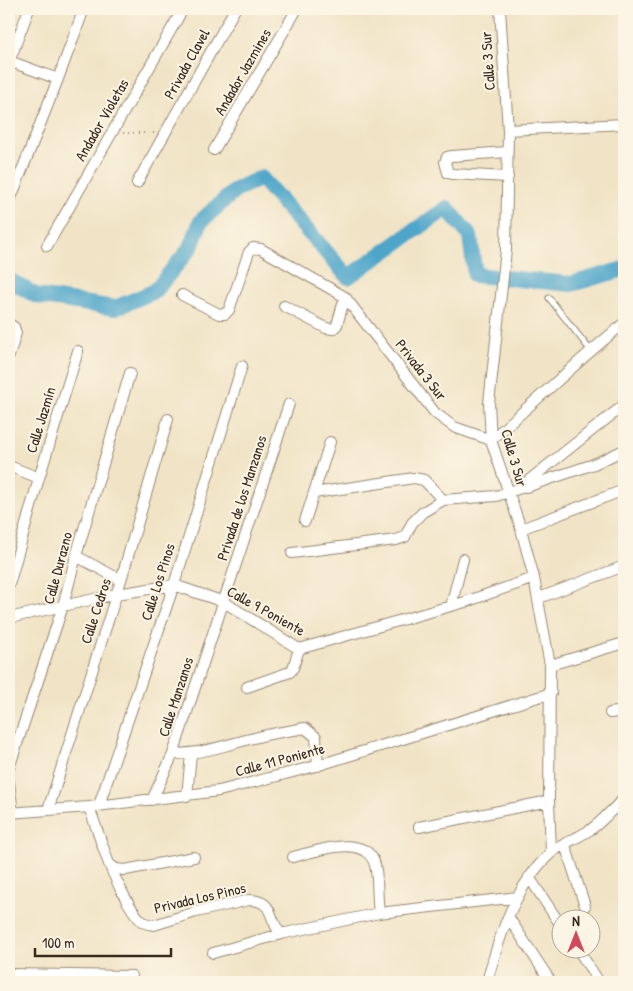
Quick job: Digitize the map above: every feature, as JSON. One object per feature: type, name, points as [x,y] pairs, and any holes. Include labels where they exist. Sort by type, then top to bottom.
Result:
[{"type":"street","points":[[29,9],[9,61],[58,80]]},
{"type":"street","points":[[9,203],[84,9]]},
{"type":"street","name":"Andador Violetas","points":[[47,246],[183,9]]},
{"type":"street","name":"Privada Clavel","points":[[137,183],[235,9]]},
{"type":"street","name":"Andador Jazmines","points":[[214,150],[298,9]]},
{"type":"street","name":"Calle 3 Sur","points":[[500,9],[508,130],[508,177],[506,250],[489,403],[491,440],[513,491],[539,598],[550,665],[549,800],[552,852]]},
{"type":"street","points":[[508,130],[624,124]]},
{"type":"street","points":[[507,152],[452,156],[447,158],[445,162],[448,173],[452,174],[508,177]]},
{"type":"street","name":"Privada 3 Sur","points":[[182,295],[219,314],[225,314],[229,310],[249,252],[253,248],[260,249],[346,297],[435,413],[454,427],[491,440]]},
{"type":"street","points":[[284,306],[326,328],[332,329],[336,325],[346,297]]},
{"type":"street","points":[[491,440],[624,323]]},
{"type":"street","points":[[9,324],[16,333],[9,356]]},
{"type":"street","name":"Calle Jazmín","points":[[9,585],[78,351]]},
{"type":"street","name":"Calle Los Pinos","points":[[94,806],[174,585],[242,366]]},
{"type":"street","name":"Calle Durazno","points":[[9,768],[63,606],[130,373]]},
{"type":"street","name":"Privada de los Manzanos","points":[[224,602],[289,404]]},
{"type":"street","points":[[513,491],[624,405]]},
{"type":"street","name":"Calle Cedros","points":[[48,810],[117,594],[168,419]]},
{"type":"street","points":[[305,520],[330,442]]},
{"type":"street","points":[[292,553],[396,540],[405,537],[412,523],[423,512],[443,500],[496,496],[594,464],[624,450]]},
{"type":"street","points":[[9,466],[39,478]]},
{"type":"street","points":[[314,493],[414,478],[424,480],[443,500]]},
{"type":"street","points":[[521,529],[624,490]]},
{"type":"street","points":[[76,556],[121,580]]},
{"type":"street","points":[[451,606],[463,559]]},
{"type":"street","points":[[539,598],[624,566]]},
{"type":"street","name":"Calle 9 Poniente","points":[[9,618],[117,594],[174,585],[224,602],[299,649],[451,606],[534,578]]},
{"type":"street","name":"Calle Manzanos","points":[[152,800],[173,754],[224,602]]},
{"type":"street","points":[[550,665],[624,643]]},
{"type":"street","points":[[247,687],[290,672],[299,649]]},
{"type":"street","name":"Calle 11 Poniente","points":[[11,813],[219,792],[318,766],[551,693]]},
{"type":"street","points":[[610,714],[624,711]]},
{"type":"street","points":[[173,754],[191,754],[257,737],[305,728],[316,737],[318,766]]},
{"type":"street","points":[[187,796],[191,754]]},
{"type":"street","points":[[9,782],[11,813]]},
{"type":"street","points":[[420,827],[549,800]]},
{"type":"street","points":[[487,982],[509,918],[529,877],[552,852],[592,828],[624,801]]},
{"type":"street","name":"Privada Los Pinos","points":[[94,806],[109,864],[121,891],[141,921],[154,925],[196,912],[249,900],[258,900],[267,906],[275,927],[281,934]]},
{"type":"street","points":[[293,857],[343,845],[358,846],[370,855],[376,868],[379,913]]},
{"type":"street","points":[[565,845],[585,906]]},
{"type":"street","points":[[109,864],[116,869],[125,870],[194,857]]},
{"type":"street","points":[[529,877],[550,909]]},
{"type":"street","points":[[213,953],[281,934],[379,913],[518,897]]},
{"type":"street","points":[[509,918],[551,982]]},
{"type":"street","points":[[583,958],[599,982]]},
{"type":"street","points":[[9,974],[132,976]]},
{"type":"lane","points":[[550,298],[591,351]]},
{"type":"path","points":[[113,132],[165,134]]},
{"type":"waterway","points":[[9,280],[37,296],[115,308],[155,291],[191,247],[201,221],[237,189],[261,178],[348,277],[447,208],[470,236],[475,275],[571,284],[624,269]]}]
